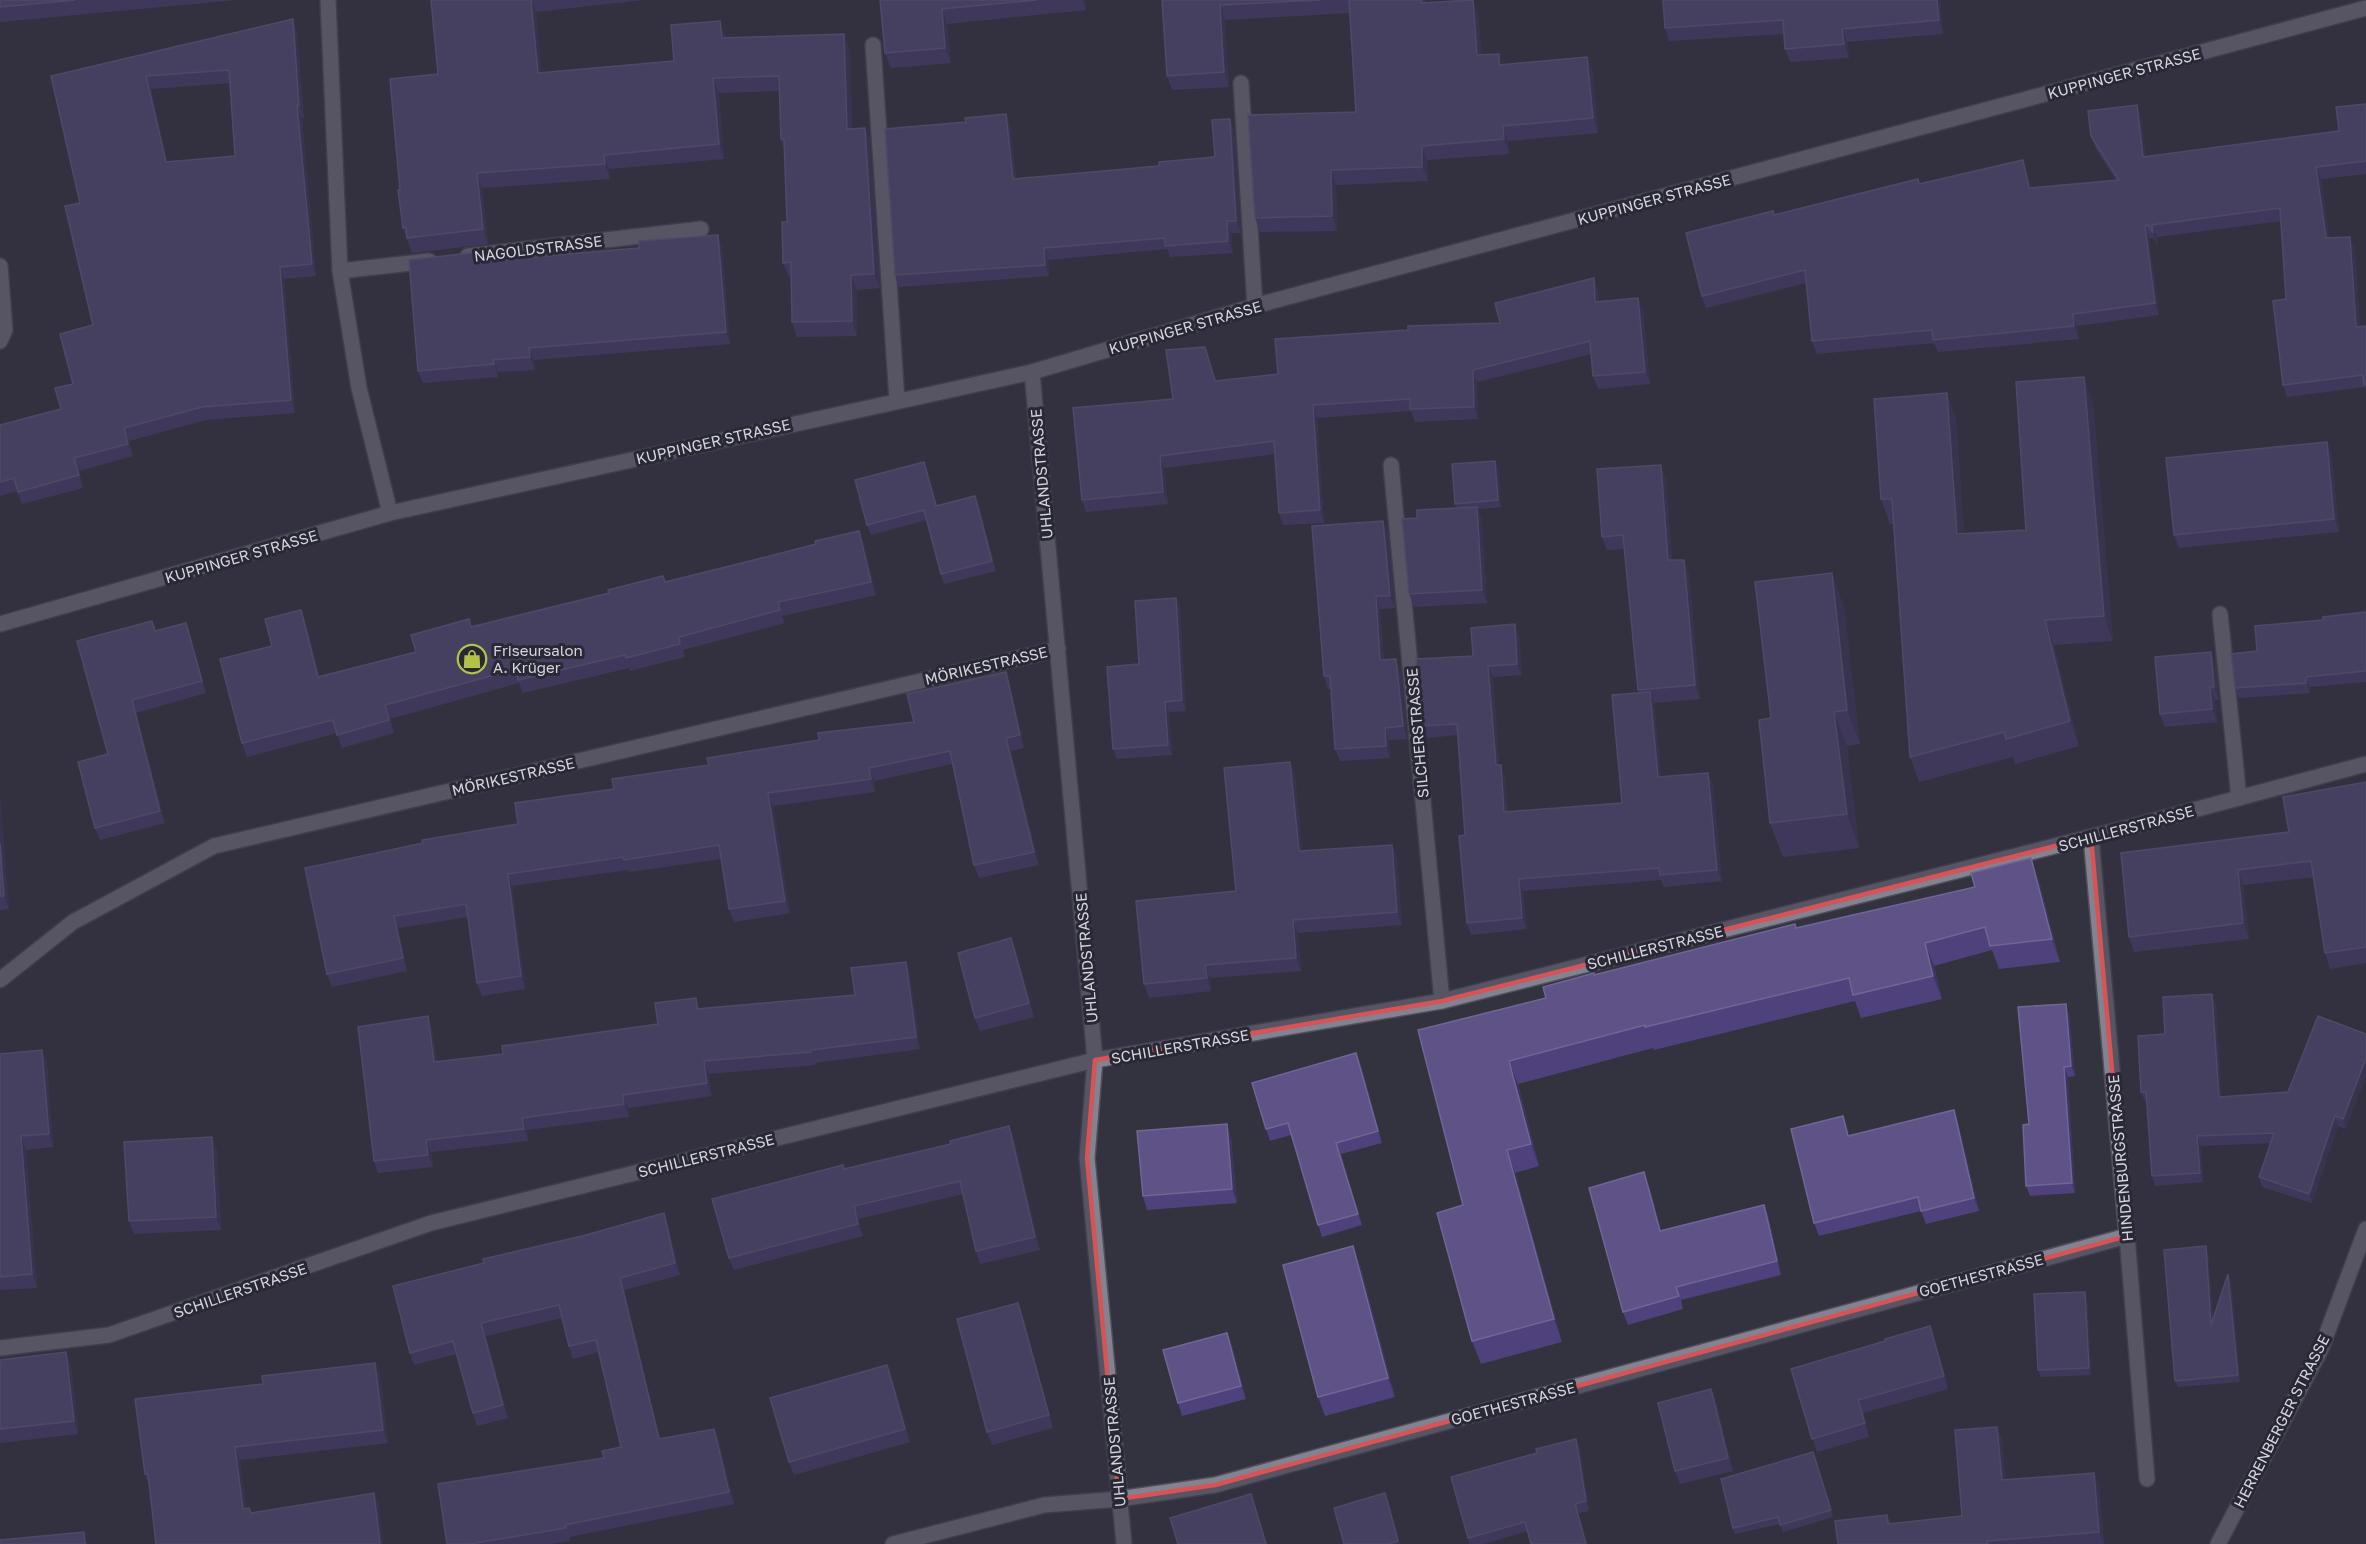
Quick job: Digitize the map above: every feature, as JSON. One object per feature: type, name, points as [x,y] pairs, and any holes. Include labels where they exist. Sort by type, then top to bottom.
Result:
[{"type":"street","points":[[328,0],[340,271],[359,388],[390,513]]},
{"type":"street","name":"KUPPINGER STRASSE","points":[[0,624],[390,513],[1032,372],[1255,307],[2366,8]]},
{"type":"street","points":[[873,45],[897,400]]},
{"type":"street","points":[[1241,83],[1255,307]]},
{"type":"street","name":"NAGOLDSTRASSE","points":[[340,271],[701,229]]},
{"type":"street","points":[[0,266],[5,330],[0,341]]},
{"type":"street","name":"UHLANDSTRASSE","points":[[1032,372],[1095,1060],[1087,1158],[1124,1544]]},
{"type":"street","name":"SILCHERSTRASSE","points":[[1391,465],[1442,1001]]},
{"type":"street","points":[[2220,614],[2239,798]]},
{"type":"street","name":"MÖRIKESTRASSE","points":[[0,980],[73,922],[214,846],[1058,649]]},
{"type":"street","name":"SCHILLERSTRASSE","points":[[0,1348],[109,1335],[431,1222],[1095,1060],[1442,1001],[2091,837],[2366,764]]},
{"type":"street","name":"HINDENBURGSTRASSE","points":[[2091,837],[2127,1236],[2146,1479]]},
{"type":"street","name":"HERRENBERGER STRASSE","points":[[2218,1544],[2321,1349],[2366,1229]]},
{"type":"street","name":"GOETHESTRASSE","points":[[893,1544],[1044,1505],[1119,1499],[1215,1485],[2127,1236]]},
{"type":"highlighted area","points":[[2091,837],[2127,1236],[1215,1485],[1119,1499],[1087,1158],[1095,1060],[1442,1001]]},
{"type":"building","points":[[0,0],[75,0],[0,7]]},
{"type":"building","points":[[431,0],[531,0],[538,73],[674,61],[671,25],[720,21],[722,38],[844,34],[847,129],[865,128],[874,274],[851,275],[852,321],[792,322],[791,262],[783,263],[782,222],[787,222],[779,76],[713,78],[719,144],[604,155],[605,164],[477,173],[483,229],[407,238],[406,227],[403,228],[398,190],[400,190],[390,79],[438,74]]},
{"type":"building","points":[[880,0],[1037,0],[942,9],[945,48],[885,53]]},
{"type":"building","points":[[1162,0],[1320,0],[1220,5],[1224,72],[1167,76]]},
{"type":"building","points":[[1349,0],[1421,0],[1421,3],[1473,0],[1477,55],[1499,54],[1499,65],[1587,57],[1593,118],[1503,126],[1504,139],[1422,146],[1422,167],[1331,170],[1332,216],[1255,218],[1248,115],[1356,112]]},
{"type":"building","points":[[1663,0],[1937,0],[1939,20],[1842,29],[1844,44],[1785,49],[1783,20],[1665,28]]},
{"type":"building","points":[[293,19],[299,105],[297,105],[312,264],[280,267],[291,400],[202,407],[124,428],[128,444],[74,458],[79,475],[18,492],[14,478],[0,482],[0,425],[61,409],[55,388],[73,384],[60,334],[93,325],[65,206],[80,203],[51,76]],"holes":[[[229,70],[235,156],[166,162],[146,76]]]},
{"type":"building","points":[[2366,104],[2366,161],[2316,167],[2326,238],[2350,237],[2356,327],[2366,326],[2366,384],[2364,385],[2363,375],[2283,385],[2273,301],[2286,299],[2280,208],[2152,225],[2153,233],[2148,225],[2145,226],[2155,303],[2073,314],[2074,326],[1933,340],[1932,330],[1812,341],[1805,270],[1702,296],[1686,233],[1773,211],[1774,215],[1918,179],[1919,184],[2023,160],[2029,188],[2119,180],[2091,136],[2088,111],[2137,105],[2143,157],[2339,131],[2336,107]]},
{"type":"building","points":[[1006,114],[1013,179],[1159,166],[1159,162],[1215,157],[1212,120],[1230,119],[1236,221],[1227,221],[1228,241],[1165,246],[1165,238],[1044,248],[1045,265],[895,275],[885,129],[966,122],[965,118]]},
{"type":"building","points":[[718,235],[726,332],[529,348],[530,357],[493,360],[494,364],[418,371],[409,260],[486,251],[487,261],[639,248],[639,241]]},
{"type":"building","points":[[1594,278],[1595,302],[1638,298],[1645,372],[1593,376],[1590,341],[1473,370],[1474,407],[1410,409],[1410,399],[1313,405],[1320,510],[1279,513],[1274,441],[1160,456],[1163,492],[1082,500],[1073,408],[1173,399],[1166,350],[1205,347],[1215,381],[1278,374],[1275,339],[1408,330],[1408,326],[1500,323],[1495,303]]},
{"type":"building","points":[[2084,377],[2104,616],[2045,620],[2070,721],[2006,739],[2004,732],[1910,757],[1892,499],[1881,499],[1874,399],[1947,393],[1957,534],[2026,530],[2016,382]]},
{"type":"building","points":[[2327,442],[2334,519],[2174,535],[2166,458]]},
{"type":"building","points":[[1495,461],[1498,500],[1455,504],[1452,464]]},
{"type":"building","points":[[924,462],[936,506],[975,496],[992,561],[941,574],[924,510],[867,525],[855,480]]},
{"type":"building","points":[[1661,465],[1668,560],[1684,560],[1695,685],[1638,690],[1623,535],[1602,537],[1597,469]]},
{"type":"building","points":[[1477,507],[1482,590],[1409,594],[1402,519],[1417,518],[1417,510]]},
{"type":"building","points":[[1383,521],[1390,596],[1376,596],[1380,660],[1396,659],[1403,726],[1385,728],[1386,746],[1335,749],[1330,676],[1324,676],[1312,526]]},
{"type":"building","points":[[859,531],[871,582],[778,602],[780,610],[679,637],[680,644],[626,658],[625,655],[518,680],[516,669],[385,705],[389,720],[337,735],[333,720],[242,743],[220,659],[272,646],[265,619],[301,610],[318,677],[416,652],[411,635],[469,619],[471,627],[609,593],[608,590],[663,576],[665,582]]},
{"type":"building","points":[[1832,573],[1847,710],[1834,712],[1847,814],[1770,823],[1759,720],[1771,718],[1755,582]]},
{"type":"building","points":[[1176,598],[1182,700],[1165,702],[1168,745],[1113,749],[1107,667],[1139,664],[1135,601]]},
{"type":"building","points":[[2366,612],[2366,671],[2306,677],[2306,683],[2235,688],[2231,654],[2257,651],[2255,626],[2323,620],[2323,617]]},
{"type":"building","points":[[152,621],[155,631],[186,623],[202,681],[132,700],[160,811],[95,828],[78,762],[108,754],[77,641]]},
{"type":"building","points":[[1515,624],[1517,664],[1488,666],[1496,765],[1501,765],[1504,812],[1622,803],[1612,695],[1650,692],[1658,777],[1708,773],[1717,870],[1660,875],[1659,868],[1519,879],[1522,918],[1467,923],[1459,836],[1465,835],[1457,724],[1423,726],[1416,659],[1473,656],[1471,628]]},
{"type":"building","points":[[2211,652],[2214,687],[2210,687],[2212,709],[2160,714],[2155,657]]},
{"type":"building","points":[[1006,672],[1020,735],[1006,738],[1034,852],[974,865],[950,751],[869,768],[871,779],[768,793],[785,901],[729,909],[719,845],[624,860],[623,857],[508,874],[521,976],[477,983],[466,904],[394,916],[403,958],[327,974],[305,868],[423,843],[422,840],[518,824],[515,803],[614,789],[612,779],[709,765],[707,758],[819,740],[818,733],[914,722],[907,694]]},
{"type":"building","points":[[1290,762],[1299,851],[1392,845],[1397,912],[1293,920],[1296,958],[1205,965],[1207,978],[1144,984],[1136,901],[1236,891],[1224,768]]},
{"type":"building","points":[[2366,782],[2366,947],[2325,953],[2311,861],[2238,870],[2243,923],[2129,937],[2121,853],[2289,832],[2283,797]]},
{"type":"building","points":[[0,843],[4,896],[0,896]]},
{"type":"building","points":[[2031,858],[2052,939],[1990,946],[1985,927],[1925,943],[1933,976],[1853,995],[1849,978],[1645,1027],[1645,1025],[1509,1061],[1531,1144],[1507,1150],[1554,1319],[1472,1341],[1437,1213],[1463,1205],[1418,1030],[1546,998],[1543,987],[1594,973],[1594,975],[1795,924],[1796,928],[1975,887],[1971,873]]},
{"type":"building","points":[[1011,938],[1029,1003],[975,1018],[958,953]]},
{"type":"building","points":[[906,962],[916,1037],[811,1050],[811,1052],[704,1061],[707,1083],[623,1095],[624,1104],[522,1118],[524,1129],[426,1140],[428,1155],[374,1161],[358,1027],[428,1016],[434,1062],[503,1054],[502,1046],[658,1024],[655,1003],[696,998],[697,1009],[855,995],[851,968]]},
{"type":"building","points":[[2212,994],[2219,1097],[2288,1092],[2318,1016],[2366,1034],[2366,1058],[2343,1119],[2335,1116],[2309,1194],[2259,1177],[2274,1133],[2197,1136],[2200,1173],[2152,1176],[2146,1092],[2141,1092],[2138,1036],[2165,1034],[2163,997]]},
{"type":"building","points":[[2066,1004],[2071,1066],[2064,1067],[2072,1183],[2026,1186],[2023,1125],[2029,1124],[2018,1007]]},
{"type":"building","points":[[42,1050],[49,1134],[21,1136],[32,1274],[0,1277],[0,1054]]},
{"type":"building","points":[[1356,1053],[1378,1131],[1336,1143],[1358,1214],[1318,1225],[1288,1123],[1266,1129],[1252,1083]]},
{"type":"building","points":[[1954,1110],[1974,1198],[1921,1211],[1918,1197],[1814,1223],[1791,1129],[1843,1116],[1848,1136]]},
{"type":"building","points":[[1227,1124],[1232,1189],[1143,1196],[1137,1131]]},
{"type":"building","points":[[1009,1126],[1035,1237],[976,1251],[960,1181],[854,1206],[858,1224],[729,1258],[712,1199],[843,1165],[844,1169],[951,1144],[950,1141]]},
{"type":"building","points":[[212,1137],[216,1217],[129,1221],[124,1142]]},
{"type":"building","points":[[1644,1172],[1660,1231],[1764,1205],[1777,1261],[1676,1287],[1679,1296],[1623,1312],[1589,1188]]},
{"type":"building","points":[[664,1213],[675,1263],[620,1278],[659,1439],[714,1429],[729,1492],[565,1525],[566,1528],[470,1544],[447,1544],[438,1484],[604,1458],[602,1451],[621,1447],[596,1340],[569,1346],[559,1305],[481,1323],[503,1405],[473,1413],[453,1341],[410,1353],[393,1286],[484,1263],[483,1259],[586,1235]]},
{"type":"building","points":[[1353,1246],[1388,1378],[1318,1397],[1283,1265]]},
{"type":"building","points":[[2206,1246],[2211,1325],[2228,1274],[2238,1375],[2175,1381],[2164,1250]]},
{"type":"building","points":[[2085,1292],[2089,1368],[2038,1370],[2034,1294]]},
{"type":"building","points":[[1018,1303],[1049,1415],[987,1432],[957,1319]]},
{"type":"building","points":[[1930,1326],[1944,1376],[1858,1400],[1865,1423],[1812,1439],[1791,1369]]},
{"type":"building","points":[[1227,1333],[1241,1386],[1178,1403],[1163,1350]]},
{"type":"building","points":[[66,1352],[74,1421],[0,1429],[0,1360]]},
{"type":"building","points":[[375,1363],[383,1430],[235,1447],[243,1509],[249,1508],[251,1513],[374,1493],[380,1544],[156,1544],[148,1474],[145,1474],[135,1399],[263,1384],[262,1376]]},
{"type":"building","points":[[887,1365],[905,1429],[789,1462],[770,1398]]},
{"type":"building","points":[[1711,1389],[1728,1458],[1675,1471],[1658,1403]]},
{"type":"building","points":[[1997,1427],[2002,1480],[2094,1473],[2099,1532],[1987,1541],[1988,1544],[1838,1544],[1835,1521],[1887,1515],[1888,1524],[1962,1516],[1955,1430]]},
{"type":"building","points":[[1576,1439],[1586,1501],[1575,1504],[1586,1544],[1531,1544],[1525,1522],[1468,1538],[1451,1477],[1537,1453],[1536,1449]]},
{"type":"building","points":[[1813,1452],[1831,1510],[1780,1525],[1778,1517],[1733,1528],[1721,1479]]},
{"type":"building","points":[[1385,1493],[1398,1541],[1388,1544],[1344,1544],[1334,1508]]},
{"type":"building","points":[[1251,1494],[1266,1544],[1178,1544],[1170,1518]]},
{"type":"building","points":[[84,1532],[85,1544],[0,1544],[0,1540]]},
{"type":"place","name":"Friseursalon A. Krüger","points":[[472,659]]}]
